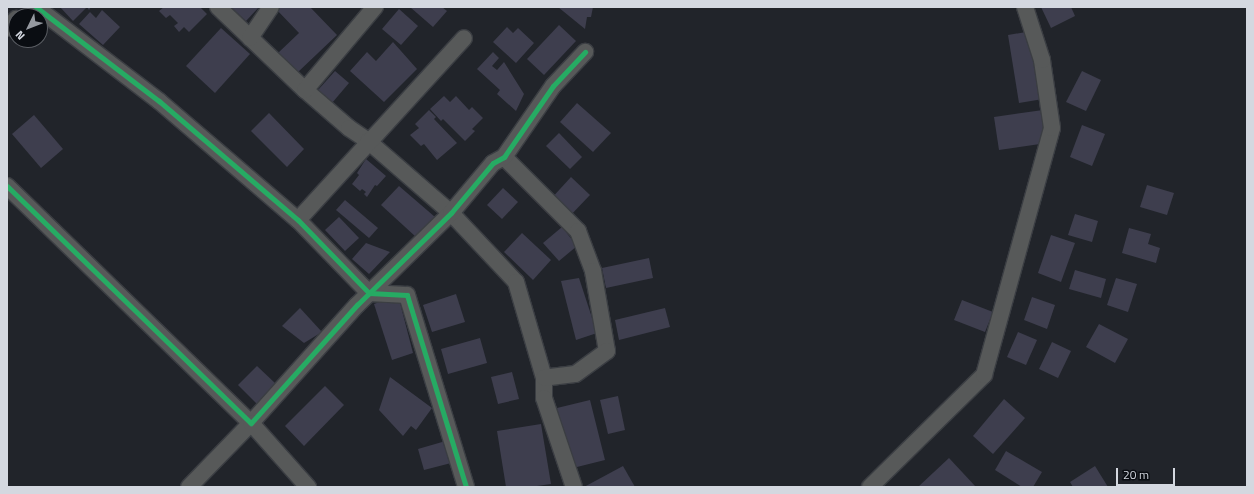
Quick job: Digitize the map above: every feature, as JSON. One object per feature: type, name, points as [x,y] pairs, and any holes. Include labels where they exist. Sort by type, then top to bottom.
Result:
[{"type":"street","points":[[36,7],[160,101],[298,220],[369,293],[407,295],[466,487]]},
{"type":"street","points":[[218,7],[305,90],[349,128],[368,141],[451,213],[516,282],[544,378],[544,398],[574,487]]},
{"type":"street","points":[[250,38],[270,7]]},
{"type":"street","points":[[305,90],[375,7]]},
{"type":"street","points":[[870,487],[984,374],[1052,128],[1042,60],[1025,7]]},
{"type":"street","points":[[298,220],[368,141],[464,38]]},
{"type":"street","points":[[189,487],[251,423],[369,293],[451,213],[493,163],[504,157],[553,86],[585,52]]},
{"type":"street","points":[[504,157],[578,231],[593,271],[607,351],[574,374],[544,378]]},
{"type":"street","points":[[7,186],[251,423],[308,487]]},
{"type":"building","points":[[60,7],[87,7],[73,21]]},
{"type":"building","points":[[164,7],[200,7],[207,14],[189,32],[184,27],[179,32],[174,26],[178,23],[170,15],[166,18],[159,11]]},
{"type":"building","points":[[231,7],[259,7],[246,21]]},
{"type":"building","points":[[274,7],[310,7],[337,35],[297,73],[278,53],[299,33]]},
{"type":"building","points":[[410,7],[442,7],[447,11],[433,27]]},
{"type":"building","points":[[558,7],[593,7],[591,17],[587,17],[585,29]]},
{"type":"building","points":[[1041,7],[1071,7],[1075,16],[1051,28]]},
{"type":"building","points":[[399,9],[418,26],[401,45],[382,29]]},
{"type":"building","points":[[102,10],[120,27],[103,45],[79,24],[90,12],[96,18]]},
{"type":"building","points":[[559,25],[576,41],[544,75],[527,59]]},
{"type":"building","points":[[507,27],[513,33],[518,28],[534,43],[516,63],[493,42]]},
{"type":"building","points":[[221,28],[250,54],[215,93],[186,66]]},
{"type":"building","points":[[1032,31],[1043,99],[1019,103],[1008,35]]},
{"type":"building","points":[[393,42],[417,69],[384,102],[350,71],[367,52],[376,61]]},
{"type":"building","points":[[493,52],[499,58],[492,66],[497,70],[504,62],[524,94],[516,111],[497,94],[500,90],[477,69]]},
{"type":"building","points":[[335,71],[349,83],[332,103],[318,90]]},
{"type":"building","points":[[1082,71],[1101,80],[1086,111],[1066,102]]},
{"type":"building","points":[[444,96],[450,102],[456,96],[469,110],[472,107],[483,118],[472,129],[475,131],[465,141],[443,119],[441,121],[430,109]]},
{"type":"building","points":[[577,103],[611,133],[593,152],[560,122]]},
{"type":"building","points":[[429,110],[436,117],[434,119],[457,143],[437,160],[424,144],[421,146],[410,135],[419,128],[415,124]]},
{"type":"building","points":[[1043,110],[1047,143],[999,150],[994,117]]},
{"type":"building","points":[[269,113],[304,149],[287,167],[251,131]]},
{"type":"building","points":[[34,115],[63,149],[41,168],[12,134]]},
{"type":"building","points":[[1082,125],[1105,134],[1092,166],[1070,157]]},
{"type":"building","points":[[559,133],[582,157],[570,169],[546,146]]},
{"type":"building","points":[[366,159],[386,176],[377,186],[375,185],[367,197],[364,194],[366,192],[362,189],[360,191],[352,184],[359,175],[357,173]]},
{"type":"building","points":[[571,177],[590,195],[568,218],[549,201]]},
{"type":"building","points":[[1147,185],[1174,193],[1167,215],[1140,207]]},
{"type":"building","points":[[399,186],[435,217],[416,237],[381,205]]},
{"type":"building","points":[[503,188],[518,202],[502,219],[487,205]]},
{"type":"building","points":[[345,200],[378,228],[369,238],[336,210]]},
{"type":"building","points":[[1075,214],[1098,221],[1092,242],[1068,235]]},
{"type":"building","points":[[339,217],[359,238],[345,251],[325,230]]},
{"type":"building","points":[[562,227],[577,246],[559,261],[543,243]]},
{"type":"building","points":[[1129,228],[1151,234],[1148,244],[1160,248],[1156,263],[1122,253]]},
{"type":"building","points":[[522,233],[551,260],[533,280],[504,252]]},
{"type":"building","points":[[1051,235],[1075,243],[1061,282],[1038,273]]},
{"type":"building","points":[[366,243],[390,252],[369,274],[352,259]]},
{"type":"building","points":[[649,258],[653,278],[606,288],[602,268]]},
{"type":"building","points":[[1075,270],[1106,279],[1101,298],[1069,289]]},
{"type":"building","points":[[579,278],[597,333],[576,340],[561,281]]},
{"type":"building","points":[[1116,278],[1137,284],[1128,312],[1107,305]]},
{"type":"building","points":[[456,294],[465,322],[432,332],[423,305]]},
{"type":"building","points":[[398,295],[413,353],[392,360],[374,304]]},
{"type":"building","points":[[1032,297],[1055,305],[1047,329],[1024,320]]},
{"type":"building","points":[[962,300],[993,312],[985,332],[954,320]]},
{"type":"building","points":[[300,308],[322,332],[304,343],[282,326]]},
{"type":"building","points":[[665,308],[670,327],[619,340],[615,320]]},
{"type":"building","points":[[1099,324],[1128,339],[1115,363],[1086,347]]},
{"type":"building","points":[[1018,332],[1037,340],[1026,365],[1007,357]]},
{"type":"building","points":[[480,338],[487,363],[448,374],[441,349]]},
{"type":"building","points":[[1052,342],[1071,351],[1058,378],[1039,369]]},
{"type":"building","points":[[257,366],[276,384],[257,404],[238,385]]},
{"type":"building","points":[[512,372],[519,399],[498,404],[491,377]]},
{"type":"building","points":[[390,377],[432,408],[416,430],[411,426],[403,436],[379,410]]},
{"type":"building","points":[[325,386],[344,405],[304,446],[285,426]]},
{"type":"building","points":[[618,396],[625,430],[608,434],[600,400]]},
{"type":"building","points":[[1004,399],[1025,418],[993,454],[973,436]]},
{"type":"building","points":[[590,400],[605,460],[573,468],[557,408]]},
{"type":"building","points":[[541,424],[551,484],[530,487],[506,487],[497,431]]},
{"type":"building","points":[[449,440],[455,462],[424,470],[418,449]]},
{"type":"building","points":[[1006,451],[1042,472],[1033,487],[1022,487],[995,470]]},
{"type":"building","points":[[949,458],[976,487],[918,487]]},
{"type":"building","points":[[623,466],[635,487],[584,487]]},
{"type":"building","points":[[1095,466],[1108,487],[1073,487],[1070,482]]},
{"type":"cycle path","points":[[36,7],[159,101],[298,220],[369,293],[407,295],[466,487]]},
{"type":"cycle path","points":[[7,186],[251,423],[357,305],[451,213],[493,163],[504,157],[553,86],[585,52]]}]
